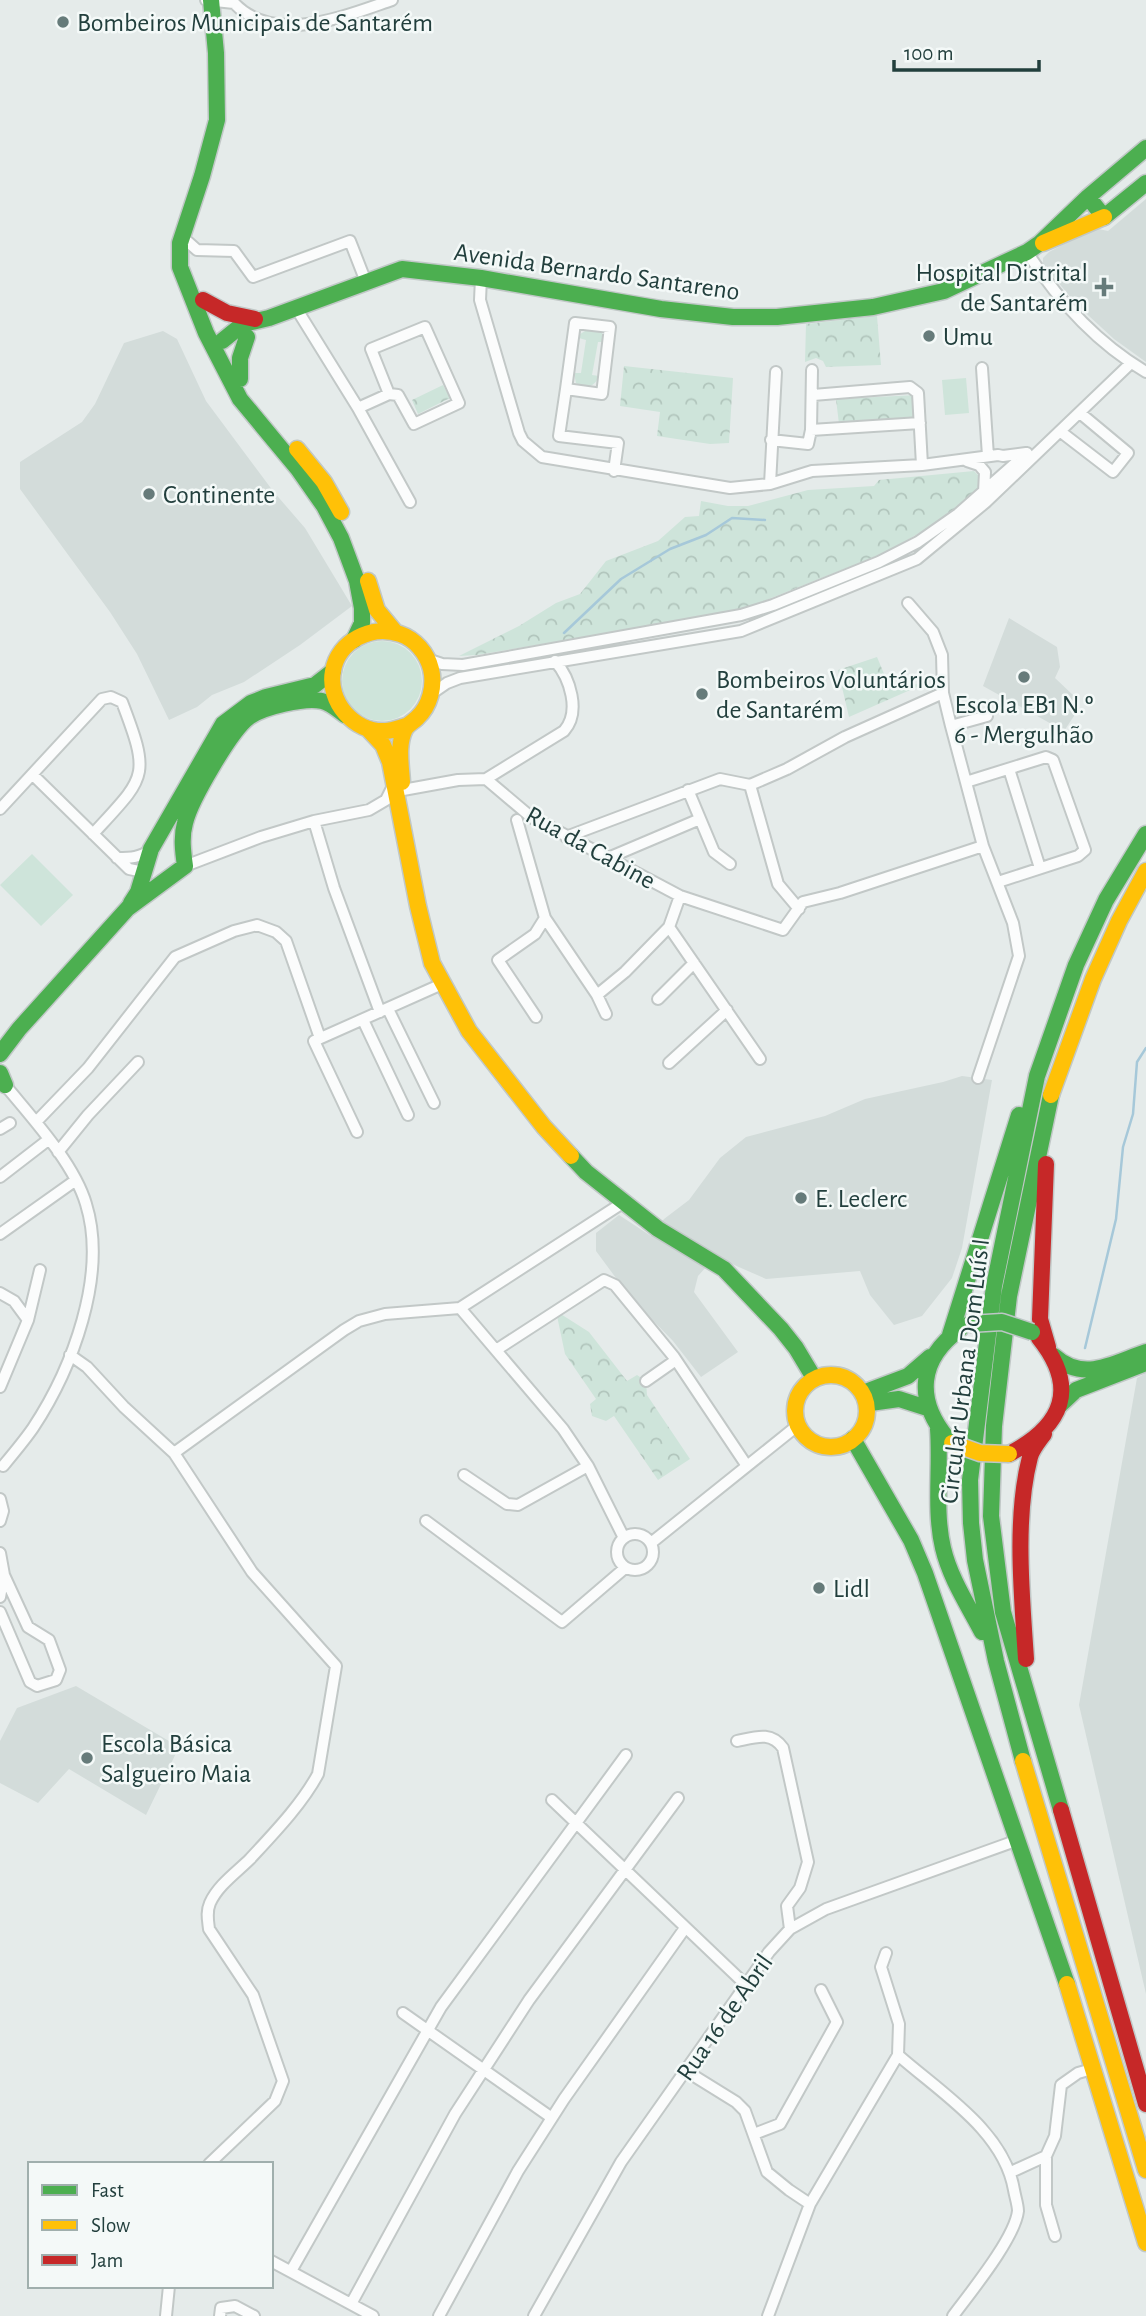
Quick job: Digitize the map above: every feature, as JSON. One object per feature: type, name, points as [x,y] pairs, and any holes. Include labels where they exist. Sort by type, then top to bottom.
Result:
[{"type":"main road","points":[[210,0],[216,53],[217,120],[180,243],[180,267],[217,343],[240,399],[298,469],[324,506],[341,538],[357,581],[362,623],[354,639],[341,653],[333,671],[333,692],[336,703],[345,715]]},
{"type":"main road","name":"Avenida Bernardo Santareno","points":[[1034,248],[1146,148]]},
{"type":"main road","name":"Avenida Bernardo Santareno","points":[[217,343],[229,332],[262,318],[402,269],[481,278],[661,309],[733,317],[777,317],[873,307],[944,290],[1061,237],[1104,217],[1146,183]]},
{"type":"main road","points":[[1088,197],[1104,217]]},
{"type":"main road","points":[[181,870],[181,845],[187,817],[235,731],[248,718],[266,709],[312,700],[328,704],[355,724],[369,730],[389,731],[405,726],[420,715],[431,694],[433,678],[427,659],[415,643],[383,622],[346,523],[324,482],[252,400],[217,343],[189,267],[188,215]]},
{"type":"main road","points":[[203,300],[243,318],[262,318]]},
{"type":"main road","name":"Avenida Bernardo Santareno","points":[[247,337],[262,318]]},
{"type":"main road","points":[[217,343],[247,337]]},
{"type":"main road","points":[[240,379],[238,365],[247,337]]},
{"type":"main road","points":[[354,639],[377,631],[396,633]]},
{"type":"main road","points":[[0,1054],[19,1028],[128,908],[138,892],[137,870],[223,724],[255,701],[317,685],[333,671]]},
{"type":"main road","points":[[398,787],[400,742],[405,726]]},
{"type":"main road","points":[[369,730],[383,745],[398,787],[426,942],[442,984],[469,1031],[537,1118],[586,1172],[658,1229],[724,1269],[781,1329],[814,1378]]},
{"type":"main road","name":"Circular Urbana Dom Luís I","points":[[1146,834],[1106,900],[1076,965],[1037,1076],[994,1286],[970,1480],[975,1560],[996,1661],[1017,1740],[1146,2170]]},
{"type":"main road","points":[[151,849],[155,867],[162,872],[181,870]]},
{"type":"main road","points":[[128,908],[181,870]]},
{"type":"main road","name":"Circular Urbana Dom Luís I","points":[[1146,871],[1119,921],[1093,979],[1050,1097],[1009,1296],[994,1426],[991,1516],[1003,1612],[1146,2104]]},
{"type":"main road","points":[[0,1033],[19,1028]]},
{"type":"main road","points":[[950,1335],[1015,1124],[1037,1076]]},
{"type":"main road","points":[[1030,1703],[1023,1634],[1022,1509],[1030,1454],[1053,1421],[1059,1406],[1061,1381],[1040,1319],[1044,1179],[1051,1120],[1050,1097]]},
{"type":"main road","points":[[865,1398],[920,1369],[950,1335],[969,1324],[991,1320],[1013,1322],[1032,1332],[1070,1370],[1080,1372],[1146,1363]]},
{"type":"main road","points":[[936,1349],[927,1368],[924,1388],[927,1408],[938,1429],[952,1443],[970,1452],[989,1456],[1009,1454],[1028,1447],[1044,1434]]},
{"type":"main road","points":[[1059,1406],[1076,1390],[1146,1352]]},
{"type":"main road","points":[[832,1374],[845,1376],[855,1383],[865,1398],[864,1426],[853,1439],[838,1446],[815,1444],[797,1426],[795,1402],[800,1390],[814,1378],[832,1374]]},
{"type":"main road","points":[[865,1398],[894,1397],[927,1408]]},
{"type":"main road","points":[[938,1429],[941,1456],[940,1531],[945,1558],[996,1661]]},
{"type":"main road","points":[[853,1439],[911,1540],[925,1573],[1054,1942],[1146,2243]]},
{"type":"street","points":[[210,0],[238,1],[244,13],[259,20],[312,24],[392,0]]},
{"type":"street","points":[[188,242],[197,250],[234,251],[253,277],[350,241],[366,282]]},
{"type":"street","points":[[1034,248],[1047,284],[1059,298],[1103,341],[1146,372]]},
{"type":"street","points":[[481,278],[480,300],[497,364],[523,441],[532,451],[547,459],[730,488],[770,484],[811,471],[922,465],[1026,453]]},
{"type":"street","points":[[296,308],[358,408],[410,502]]},
{"type":"street","points":[[566,389],[602,394],[610,327],[575,323],[559,436],[618,443],[614,471]]},
{"type":"street","points":[[358,408],[389,394],[401,397],[414,424],[459,404],[425,327],[371,349],[389,394]]},
{"type":"street","points":[[431,694],[460,678],[741,631],[917,559],[1006,484],[1131,363]]},
{"type":"street","points":[[982,368],[988,456]]},
{"type":"street","points":[[771,440],[808,444],[813,396],[812,370]]},
{"type":"street","points":[[770,484],[776,372]]},
{"type":"street","points":[[813,396],[910,387],[918,393],[922,465]]},
{"type":"street","points":[[1061,432],[1113,472],[1128,453],[1080,413]]},
{"type":"street","points":[[811,429],[920,423]]},
{"type":"street","points":[[427,659],[442,664],[463,665],[751,612],[879,562],[918,542],[984,492],[1026,453],[1051,440]]},
{"type":"street","points":[[965,461],[979,465],[985,472],[984,492]]},
{"type":"street","points":[[908,603],[933,632],[942,655],[943,693],[951,726],[983,846],[1013,923],[1019,956],[978,1078]]},
{"type":"street","points":[[568,685],[568,669],[574,658]]},
{"type":"street","points":[[181,870],[261,837],[314,821],[369,810],[398,787],[485,779],[564,731],[574,715],[568,685],[555,661]]},
{"type":"street","points":[[566,837],[720,779],[750,785],[787,769],[845,737],[943,693]]},
{"type":"street","points":[[0,809],[102,699],[111,697],[122,702],[141,761],[132,791],[93,834]]},
{"type":"street","points":[[951,726],[987,716]]},
{"type":"street","points":[[966,782],[1046,757],[1053,760],[1085,850],[1078,856],[998,882]]},
{"type":"street","points":[[1009,769],[1040,868]]},
{"type":"street","points":[[33,775],[117,858],[137,870]]},
{"type":"street","name":"Rua da Cabine","points":[[485,779],[519,808],[566,837],[680,896],[783,930],[799,909]]},
{"type":"street","points":[[750,785],[778,884],[799,909],[803,902],[983,846]]},
{"type":"street","points":[[688,790],[714,852],[730,864]]},
{"type":"street","points":[[608,858],[700,819]]},
{"type":"street","points":[[517,820],[545,918],[597,995],[606,1014]]},
{"type":"street","points":[[314,821],[334,888],[384,1011],[434,1103]]},
{"type":"street","points":[[117,858],[143,856],[151,849]]},
{"type":"street","points":[[597,995],[625,972],[669,927],[680,896]]},
{"type":"street","points":[[536,1017],[498,960],[536,934],[545,918]]},
{"type":"street","points":[[36,1122],[88,1068],[175,957],[234,931],[257,925],[276,932],[286,941],[320,1038]]},
{"type":"street","points":[[669,927],[760,1059]]},
{"type":"street","points":[[658,999],[694,962]]},
{"type":"street","points":[[357,1132],[314,1041],[442,984]]},
{"type":"street","points":[[669,1063],[727,1010]]},
{"type":"street","points":[[363,1020],[408,1115]]},
{"type":"street","points":[[58,1152],[88,1115],[138,1062]]},
{"type":"street","points":[[2,1080],[36,1122],[76,1180],[87,1205],[93,1257],[92,1281],[70,1355],[36,1422],[3,1466]]},
{"type":"street","points":[[0,1177],[48,1140]]},
{"type":"street","points":[[0,1234],[76,1180]]},
{"type":"street","points":[[174,1453],[359,1321],[385,1314],[460,1308],[624,1202]]},
{"type":"street","points":[[0,1387],[28,1320],[40,1270]]},
{"type":"street","points":[[496,1350],[604,1280],[615,1285],[676,1360],[747,1466]]},
{"type":"street","points":[[0,1293],[14,1301],[28,1320]]},
{"type":"street","points":[[460,1308],[563,1429],[588,1466],[624,1538]]},
{"type":"street","points":[[70,1355],[87,1367],[124,1407],[174,1453],[252,1572],[336,1666],[318,1774],[314,1782],[251,1858],[218,1890],[210,1903],[207,1917],[209,1929],[253,1995],[283,2081],[275,2101],[211,2162]]},
{"type":"street","points":[[646,1381],[676,1360]]},
{"type":"street","points":[[651,1543],[797,1426]]},
{"type":"street","points":[[464,1475],[507,1504],[519,1505],[588,1466]]},
{"type":"street","points":[[0,1499],[3,1508],[1,1522]]},
{"type":"street","points":[[426,1521],[562,1622],[625,1568]]},
{"type":"street","points":[[630,1535],[641,1535],[651,1543],[653,1555],[647,1566],[636,1571],[625,1568],[618,1559],[617,1553],[624,1538],[630,1535]]},
{"type":"street","points":[[0,1553],[4,1575],[28,1627],[49,1640],[60,1670],[56,1680],[37,1686],[30,1682],[0,1612]]},
{"type":"street","points":[[0,1597],[4,1575]]},
{"type":"street","points":[[14,1644],[35,1632]]},
{"type":"street","points":[[737,1741],[767,1735],[777,1740],[783,1748],[808,1862],[800,1888],[787,1906],[790,1929]]},
{"type":"street","points":[[291,2271],[441,2007],[626,1755]]},
{"type":"street","points":[[351,2304],[455,2114],[529,2000],[678,1798]]},
{"type":"street","points":[[552,1800],[746,1985]]},
{"type":"street","name":"Rua 16 de Abril","points":[[534,2316],[621,2162],[769,1952],[790,1929],[850,1899],[1018,1840]]},
{"type":"street","points":[[439,2316],[518,2171],[685,1928]]},
{"type":"street","points":[[768,2316],[810,2204],[898,2055],[899,2024],[881,1967],[886,1953]]},
{"type":"street","points":[[754,2134],[780,2124],[837,2022],[821,1990]]},
{"type":"street","points":[[403,2013],[552,2118]]},
{"type":"street","points":[[898,2055],[979,2125],[997,2145],[1011,2172],[1018,2211],[1012,2230],[953,2316]]},
{"type":"street","points":[[1055,2236],[1046,2205],[1046,2156],[1055,2136],[1061,2085],[1078,2073],[1092,2069]]},
{"type":"street","points":[[686,2071],[736,2102],[745,2111],[767,2172],[810,2204]]},
{"type":"street","points":[[1011,2172],[1046,2156]]},
{"type":"street","points":[[273,2262],[373,2316]]},
{"type":"street","points":[[166,2316],[169,2288]]},
{"type":"street","points":[[220,2316],[221,2308],[235,2306],[254,2316]]},
{"type":"shaded area","name":"Hospital Distrital de Santarém","points":[[1146,199],[1146,362],[1114,339],[1077,305],[1043,264],[1043,258],[1049,252],[1094,228],[1108,231]]},
{"type":"shaded area","points":[[163,331],[177,339],[206,401],[273,491],[305,528],[352,606],[244,682],[212,695],[197,707],[169,720],[137,654],[110,612],[20,489],[20,462],[82,422],[95,404],[124,343]]},
{"type":"shaded area","points":[[1009,618],[1057,647],[1060,667],[1055,678],[1074,696],[1074,716],[1064,731],[983,686]]},
{"type":"shaded area","points":[[962,1076],[992,1080],[962,1248],[952,1278],[922,1316],[894,1325],[870,1295],[860,1271],[766,1279],[723,1260],[707,1266],[698,1276],[694,1292],[738,1352],[701,1377],[673,1341],[630,1297],[596,1251],[596,1233],[619,1215],[651,1236],[664,1219],[689,1200],[720,1158],[746,1137],[825,1116],[865,1099]]},
{"type":"shaded area","points":[[1146,1373],[1146,1994],[1079,1705],[1137,1378]]},
{"type":"shaded area","name":"Escola Básica Salgueiro Maia","points":[[76,1686],[179,1747],[146,1815],[69,1769],[38,1803],[0,1783],[0,1741],[17,1708]]},
{"type":"green space","points":[[877,316],[881,365],[826,367],[823,361],[816,358],[805,362],[806,324]]},
{"type":"green space","points":[[589,329],[602,333],[604,342],[598,342],[592,375],[599,376],[593,385],[587,386],[576,383],[574,373],[581,373],[586,340],[579,338],[580,334]]},
{"type":"green space","points":[[624,366],[733,378],[729,443],[710,444],[657,436],[660,412],[620,406]]},
{"type":"green space","points":[[966,378],[969,413],[945,415],[942,380]]},
{"type":"green space","points":[[443,385],[450,398],[418,414],[412,400]]},
{"type":"green space","points":[[917,395],[917,420],[839,424],[836,399]]},
{"type":"green space","points":[[974,471],[982,479],[976,499],[889,551],[739,611],[459,656],[519,626],[556,603],[580,594],[606,561],[658,541],[685,517],[699,516],[701,501],[728,506],[748,506],[808,490],[874,486],[879,480]]},
{"type":"green space","points":[[382,641],[397,644],[410,653],[419,666],[422,681],[419,696],[410,709],[397,718],[382,721],[367,718],[354,709],[345,696],[342,681],[345,666],[354,653],[367,644]]},
{"type":"green space","points":[[877,657],[890,688],[918,684],[917,687],[849,717],[838,670]]},
{"type":"green space","points":[[32,854],[73,895],[41,926],[0,885]]},
{"type":"green space","points":[[556,1311],[589,1332],[627,1381],[637,1375],[646,1381],[647,1395],[690,1459],[658,1480],[614,1416],[606,1421],[592,1416],[590,1404],[596,1399],[565,1354]]},
{"type":"waterway","points":[[564,633],[621,579],[670,549],[706,535],[732,518],[765,520]]},
{"type":"waterway","points":[[1085,1348],[1116,1219],[1123,1147],[1133,1114],[1137,1062],[1146,1048]]},
{"type":"traffic: fast","points":[[211,0],[216,53],[217,120],[180,243],[180,267],[206,333],[240,399],[298,469],[324,506],[341,538],[357,581],[362,608],[362,623],[354,640]]},
{"type":"traffic: fast","points":[[1146,148],[1088,197],[1104,217],[1146,183]]},
{"type":"traffic: fast","points":[[222,341],[243,324],[269,318],[402,269],[481,278],[661,309],[733,317],[777,317],[873,307],[944,291],[1027,252],[1088,197]]},
{"type":"traffic: fast","points":[[240,379],[240,358],[247,337]]},
{"type":"traffic: fast","points":[[131,903],[138,892],[151,849],[223,724],[251,703],[315,685],[333,671]]},
{"type":"traffic: fast","points":[[0,1054],[19,1029],[128,908],[185,866],[183,834],[188,813],[212,767],[241,724],[264,710],[305,700],[325,702],[345,715]]},
{"type":"traffic: fast","points":[[1023,1761],[996,1661],[975,1560],[971,1523],[970,1480],[994,1286],[1037,1076],[1076,965],[1106,900],[1146,834]]},
{"type":"traffic: fast","points":[[0,1073],[5,1085]]},
{"type":"traffic: fast","points":[[1051,1095],[1009,1296],[994,1426],[991,1516],[1003,1612],[1061,1810]]},
{"type":"traffic: fast","points":[[950,1335],[1019,1115]]},
{"type":"traffic: fast","points":[[571,1156],[586,1172],[658,1229],[724,1269],[781,1329],[814,1378]]},
{"type":"traffic: fast","points":[[969,1324],[1002,1322],[1032,1332]]},
{"type":"traffic: fast","points":[[947,1438],[930,1409],[926,1380],[936,1353],[960,1329]]},
{"type":"traffic: fast","points":[[1054,1356],[1065,1364],[1088,1370],[1146,1352]]},
{"type":"traffic: fast","points":[[863,1393],[908,1376],[930,1357]]},
{"type":"traffic: fast","points":[[1059,1406],[1076,1390],[1146,1363]]},
{"type":"traffic: fast","points":[[870,1403],[899,1399],[927,1408]]},
{"type":"traffic: fast","points":[[938,1429],[938,1504],[943,1548],[955,1581],[982,1632]]},
{"type":"traffic: fast","points":[[853,1439],[911,1540],[925,1573],[1067,1984]]},
{"type":"traffic: slow","points":[[1043,243],[1104,217]]},
{"type":"traffic: slow","points":[[297,449],[324,482],[341,512]]},
{"type":"traffic: slow","points":[[368,581],[377,610],[396,633]]},
{"type":"traffic: slow","points":[[402,782],[400,755],[403,735],[406,727],[421,713],[430,695],[431,669],[427,657],[411,639],[389,631],[368,633],[349,643],[336,660],[332,682],[334,693],[345,713],[363,727],[374,730],[388,731],[406,726]]},
{"type":"traffic: slow","points":[[369,730],[383,745],[390,762],[432,963],[469,1031],[544,1127],[571,1156]]},
{"type":"traffic: slow","points":[[1051,1095],[1093,979],[1119,921],[1146,871]]},
{"type":"traffic: slow","points":[[838,1375],[857,1385],[865,1397],[867,1411],[865,1425],[857,1437],[845,1445],[824,1447],[805,1437],[797,1425],[795,1404],[805,1385],[817,1377],[838,1375]]},
{"type":"traffic: slow","points":[[952,1443],[980,1453],[1009,1454]]},
{"type":"traffic: slow","points":[[1023,1761],[1146,2170]]},
{"type":"traffic: slow","points":[[1067,1984],[1146,2243]]},
{"type":"traffic: jam","points":[[203,300],[227,313],[255,319]]},
{"type":"traffic: jam","points":[[1046,1164],[1040,1319],[1048,1347]]},
{"type":"traffic: jam","points":[[1009,1454],[1042,1431],[1053,1418],[1059,1404],[1059,1373],[1039,1338]]},
{"type":"traffic: jam","points":[[1026,1659],[1020,1558],[1022,1506],[1030,1457],[1044,1434]]},
{"type":"traffic: jam","points":[[1061,1810],[1146,2104]]},
{"type":"place","name":"Bombeiros Municipais de Santarém","points":[[63,22]]},
{"type":"place","name":"Hospital Distrital de Santarém","points":[[1104,287]]},
{"type":"place","name":"Umu","points":[[929,336]]},
{"type":"place","name":"Continente","points":[[149,494]]},
{"type":"place","name":"Escola EB1 N.º 6 - Mergulhão","points":[[1024,677]]},
{"type":"place","name":"Bombeiros Voluntários de Santarém","points":[[702,694]]},
{"type":"place","name":"E. Leclerc","points":[[801,1198]]},
{"type":"place","name":"Lidl","points":[[819,1588]]},
{"type":"place","name":"Escola Básica Salgueiro Maia","points":[[87,1758]]}]
